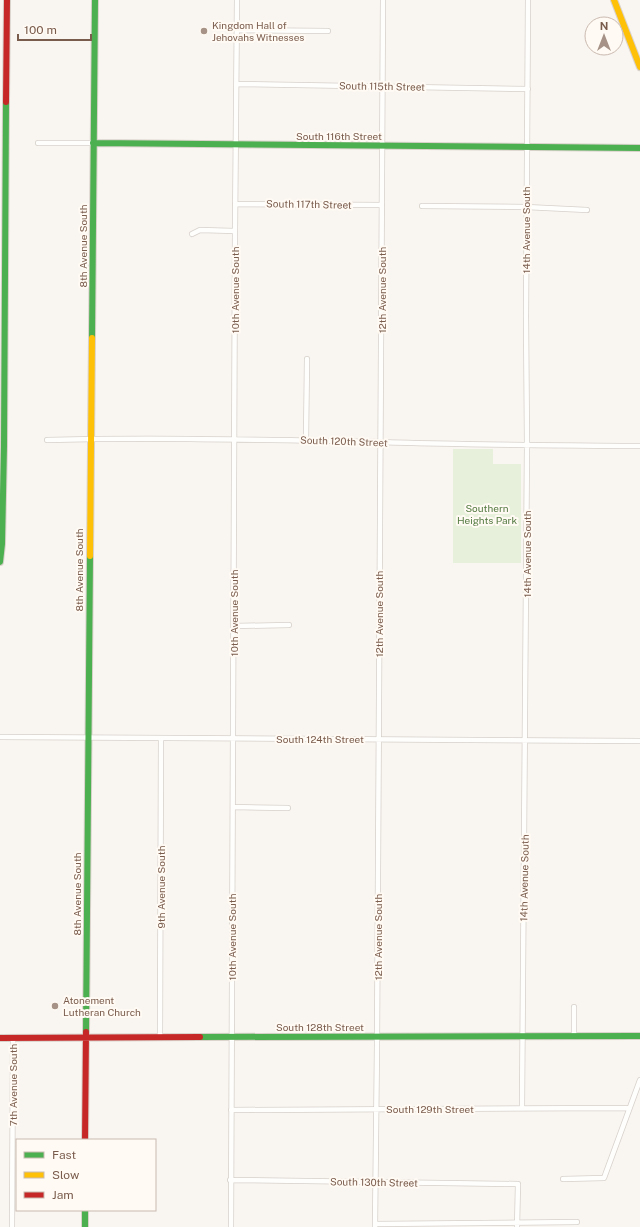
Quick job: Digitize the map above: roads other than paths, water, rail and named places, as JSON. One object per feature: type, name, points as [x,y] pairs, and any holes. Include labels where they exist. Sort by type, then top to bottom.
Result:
[{"type":"main road","points":[[0,562],[2,544],[4,446],[7,0]]},
{"type":"main road","name":"8th Avenue South","points":[[85,1139],[95,0]]},
{"type":"main road","points":[[614,0],[640,67]]},
{"type":"main road","name":"South 116th Street","points":[[93,143],[640,148]]},
{"type":"main road","name":"South 128th Street","points":[[0,1038],[640,1036]]},
{"type":"main road","points":[[85,1211],[85,1227]]},
{"type":"street","name":"10th Avenue South","points":[[231,1227],[235,204],[238,0]]},
{"type":"street","name":"12th Avenue South","points":[[375,1226],[384,0]]},
{"type":"street","name":"14th Avenue South","points":[[522,1108],[527,445],[526,207],[528,0]]},
{"type":"street","points":[[237,30],[328,31]]},
{"type":"street","name":"South 115th Street","points":[[237,84],[528,89]]},
{"type":"street","name":"South 116th Street","points":[[38,143],[93,143]]},
{"type":"street","name":"South 117th Street","points":[[235,204],[382,205]]},
{"type":"street","points":[[422,206],[526,207],[587,210]]},
{"type":"street","points":[[192,234],[200,230],[235,231]]},
{"type":"street","points":[[306,440],[307,359]]},
{"type":"street","name":"South 120th Street","points":[[47,440],[92,438],[306,440],[640,446]]},
{"type":"street","points":[[234,626],[289,625]]},
{"type":"street","name":"South 124th Street","points":[[0,737],[640,741]]},
{"type":"street","name":"9th Avenue South","points":[[160,1037],[161,738]]},
{"type":"street","points":[[232,807],[288,808]]},
{"type":"street","points":[[574,1007],[574,1036]]},
{"type":"street","name":"7th Avenue South","points":[[12,1227],[13,1038]]},
{"type":"street","points":[[563,1179],[604,1178],[640,1080]]},
{"type":"street","name":"South 129th Street","points":[[231,1110],[629,1108]]},
{"type":"street","name":"South 130th Street","points":[[230,1180],[518,1184],[517,1224]]},
{"type":"street","points":[[375,1226],[577,1222]]},
{"type":"place","name":"Kingdom Hall of Jehovahs Witnesses","points":[[204,31]]},
{"type":"place","name":"Atonement Lutheran Church","points":[[55,1006]]},
{"type":"park label","name":"Southern Heights Park","points":[[487,514]]}]
